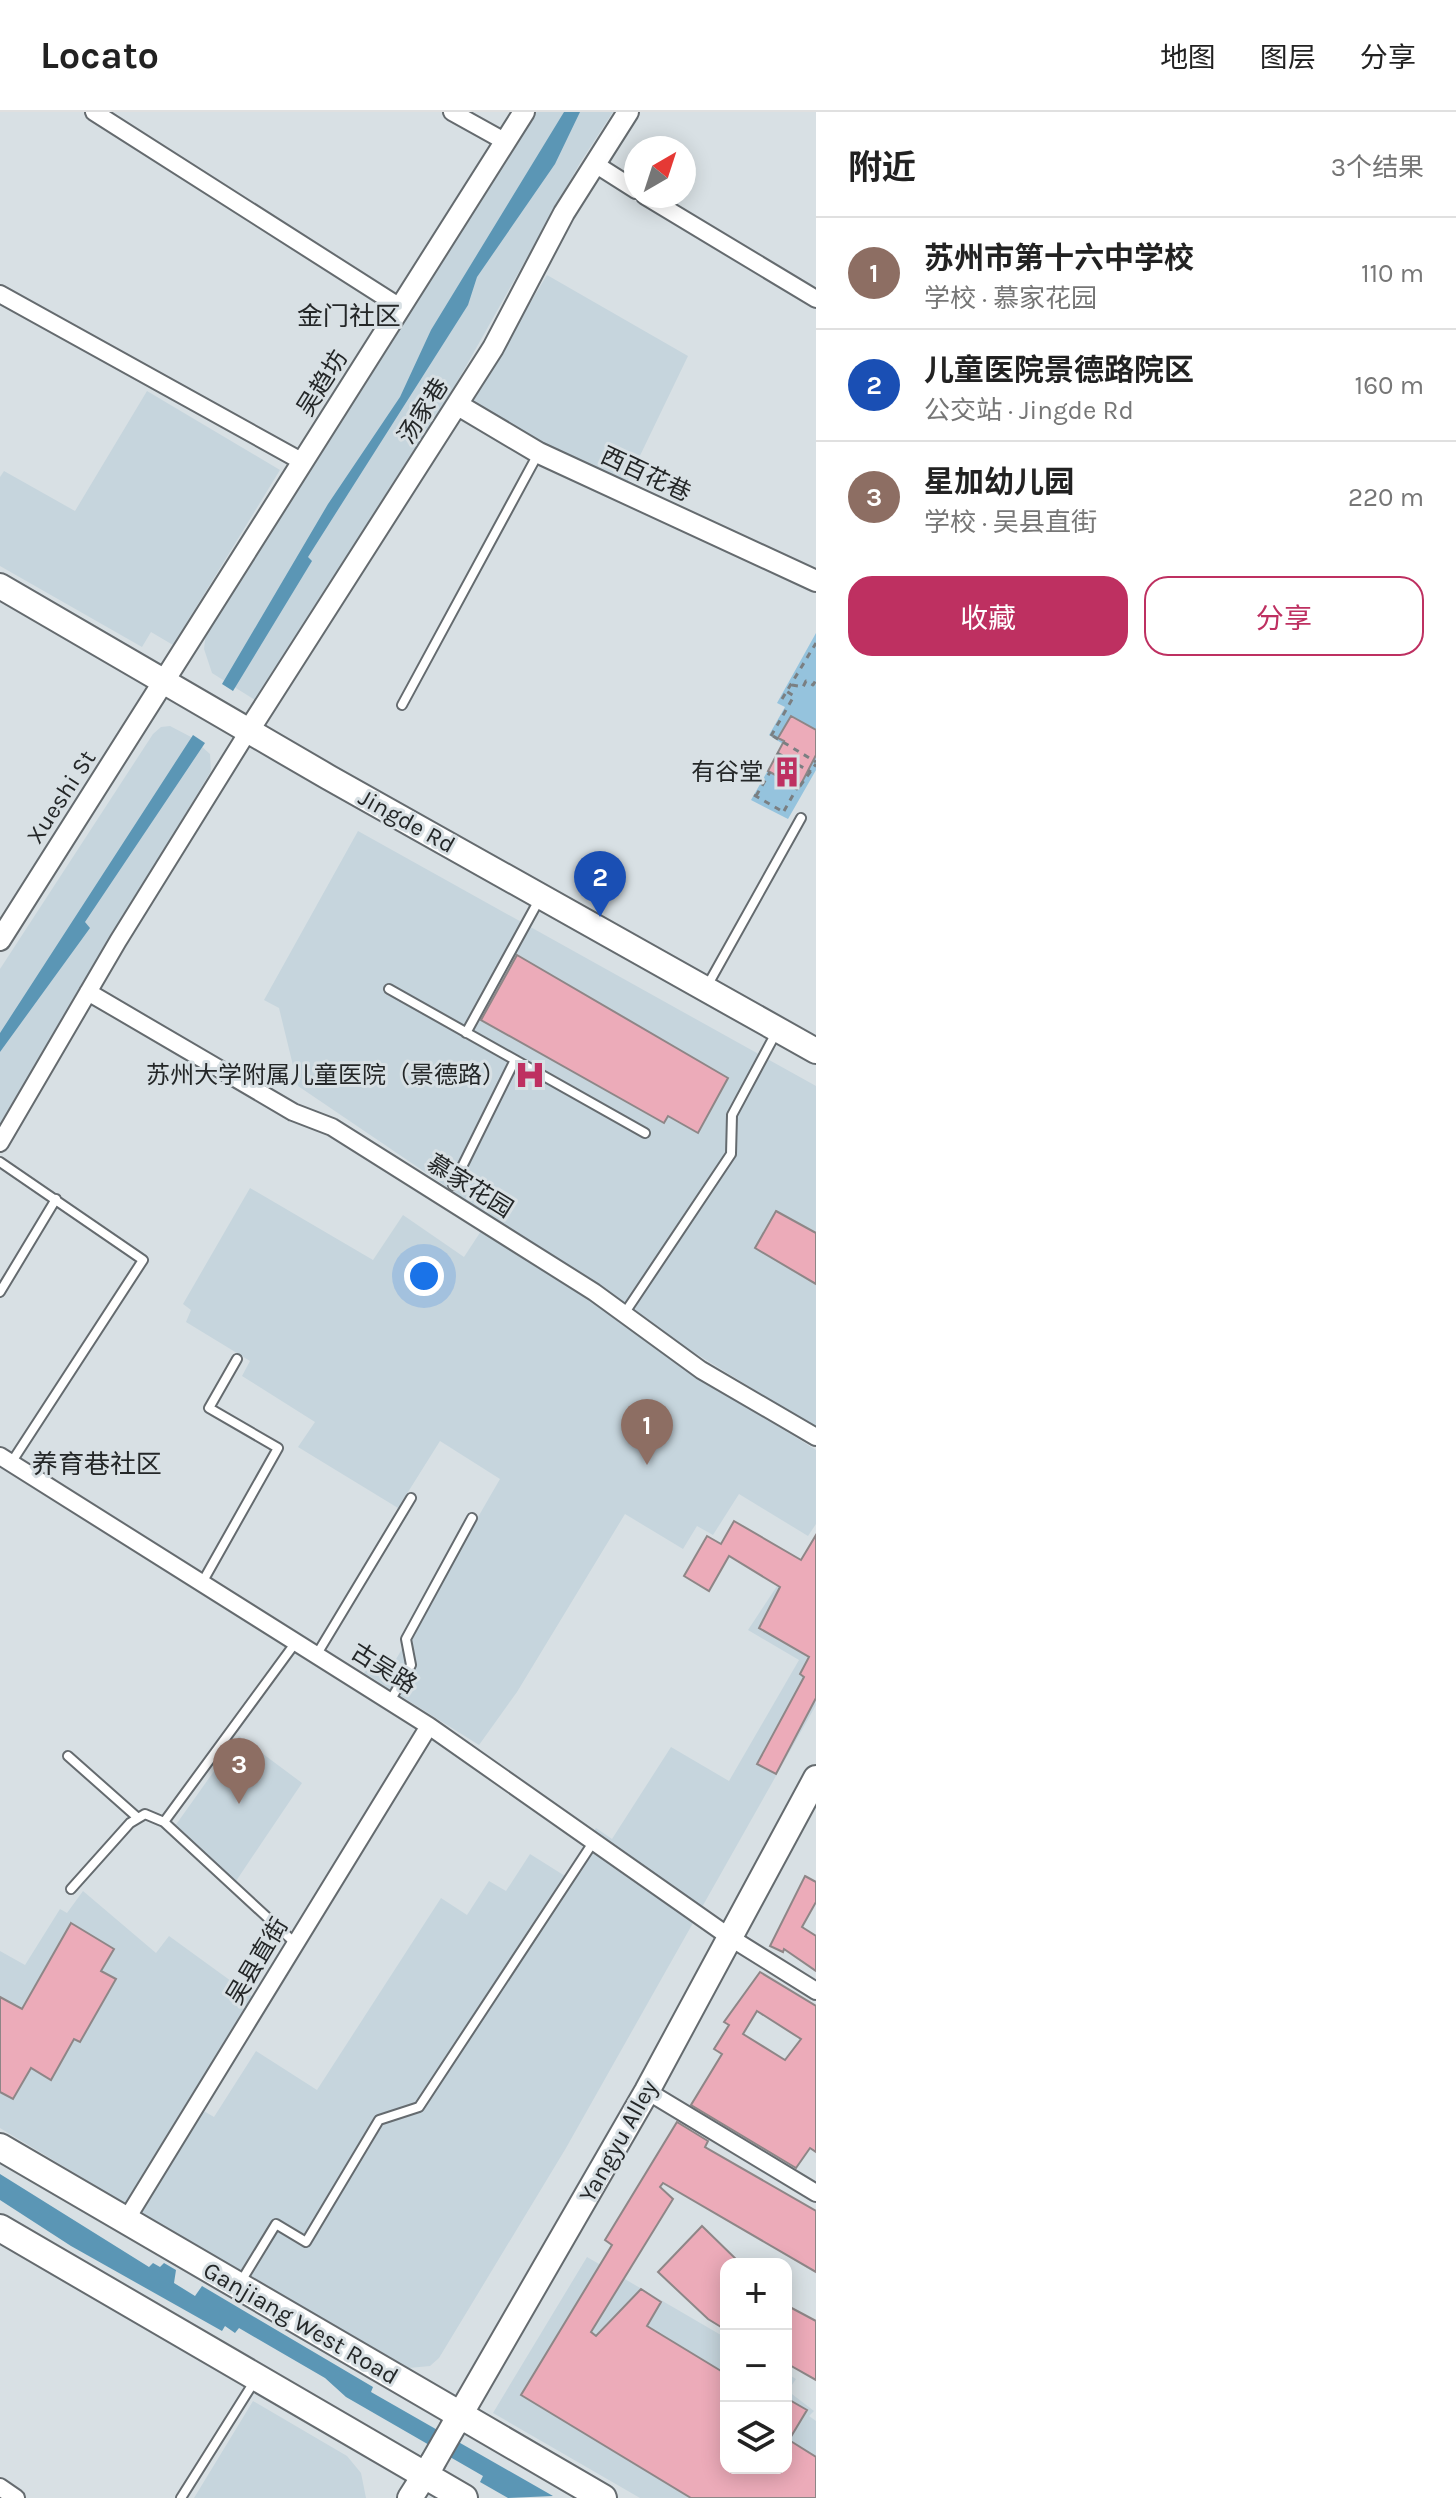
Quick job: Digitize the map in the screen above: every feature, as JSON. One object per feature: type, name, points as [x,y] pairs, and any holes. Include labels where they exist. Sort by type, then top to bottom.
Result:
[{"type":"main road","name":"Jingde Rd","points":[[0,586],[165,683],[816,1051]]},
{"type":"main road","name":"Yangyu Alley","points":[[422,2479],[647,2091],[816,1778]]},
{"type":"main road","name":"Ganjiang West Road","points":[[0,2147],[457,2421],[603,2498]]},
{"type":"main road","points":[[0,2228],[257,2378],[422,2479],[464,2498]]},
{"type":"street","points":[[94,112],[400,307]]},
{"type":"street","points":[[452,112],[506,142]]},
{"type":"street","name":"吴趋坊","points":[[165,683],[524,112]]},
{"type":"street","name":"汤家巷","points":[[249,730],[493,348],[564,213],[628,112]]},
{"type":"street","points":[[595,164],[624,182]]},
{"type":"street","points":[[665,208],[816,299]]},
{"type":"street","points":[[0,294],[303,462]]},
{"type":"street","name":"西百花巷","points":[[458,405],[539,453],[816,581]]},
{"type":"street","name":"Xueshi St","points":[[0,940],[165,683]]},
{"type":"street","points":[[0,1143],[88,992],[249,730]]},
{"type":"street","name":"慕家花园","points":[[88,992],[293,1112],[332,1127],[624,1314],[701,1370],[816,1437]]},
{"type":"street","name":"古吴路","points":[[6,1459],[429,1726],[731,1938],[816,1991]]},
{"type":"street","name":"吴县直街","points":[[126,2220],[429,1726]]},
{"type":"street","points":[[647,2091],[816,2193]]},
{"type":"street","points":[[0,2487],[16,2498]]},
{"type":"lane","points":[[402,705],[539,453]]},
{"type":"lane","points":[[705,989],[801,818]]},
{"type":"lane","points":[[466,1033],[541,896]]},
{"type":"lane","points":[[389,989],[645,1133]]},
{"type":"lane","points":[[624,1314],[731,1154],[732,1115],[777,1030]]},
{"type":"lane","points":[[453,1185],[515,1060]]},
{"type":"lane","points":[[0,1162],[143,1260],[6,1459]]},
{"type":"lane","points":[[0,1292],[56,1199]]},
{"type":"lane","points":[[203,1581],[278,1448],[209,1408],[237,1359]]},
{"type":"lane","points":[[317,1654],[411,1498]]},
{"type":"lane","points":[[390,1701],[411,1665],[406,1639],[472,1518]]},
{"type":"lane","points":[[164,1822],[296,1641]]},
{"type":"lane","points":[[68,1756],[138,1818]]},
{"type":"lane","points":[[71,1889],[145,1814],[164,1822],[295,1944]]},
{"type":"lane","points":[[238,2287],[276,2224],[306,2242],[379,2120],[419,2107],[595,1841]]},
{"type":"lane","points":[[181,2498],[257,2378]]},
{"type":"path","points":[[782,699],[809,649],[816,643]]},
{"type":"path","points":[[809,649],[816,653]]},
{"type":"path","points":[[790,684],[803,687],[806,681],[813,685],[816,680]]},
{"type":"path","points":[[770,772],[755,796],[784,812],[816,763],[772,736],[794,696],[786,691]]},
{"type":"path","points":[[777,753],[811,772]]},
{"type":"shaded area","points":[[533,112],[613,112],[580,163],[405,475],[255,700],[212,673],[204,649],[206,632]]},
{"type":"shaded area","points":[[564,112],[580,112],[555,164],[477,277],[468,305],[308,557],[312,561],[233,691],[222,684],[328,504],[400,397],[431,330]]},
{"type":"shaded area","points":[[547,275],[688,356],[622,493],[467,407]]},
{"type":"shaded area","points":[[147,391],[280,470],[173,645],[151,632],[142,647],[0,566],[0,477],[4,471],[75,511]]},
{"type":"shaded area","points":[[816,633],[816,770],[788,819],[751,800],[783,744],[769,735],[785,707],[777,703]]},
{"type":"shaded area","points":[[170,726],[191,737],[210,754],[211,771],[0,1124],[0,969],[153,734],[161,727]]},
{"type":"shaded area","points":[[193,735],[205,743],[85,922],[90,928],[0,1052],[0,1033]]},
{"type":"shaded area","name":"苏州大学附属儿童医院（景德路）","points":[[358,831],[816,1086],[816,1428],[661,1332],[298,1086],[279,1008],[264,1000]]},
{"type":"shaded area","points":[[250,1188],[373,1260],[403,1215],[464,1257],[485,1225],[701,1378],[816,1450],[816,1524],[808,1536],[739,1494],[713,1535],[697,1526],[683,1549],[625,1514],[517,1692],[479,1745],[364,1673],[377,1652],[395,1661],[500,1479],[440,1441],[398,1508],[298,1447],[315,1422],[242,1376],[250,1361],[186,1322],[191,1310],[183,1304]]},
{"type":"shaded area","points":[[787,1571],[816,1589],[816,1705],[566,2148],[439,2358],[430,2366],[409,2368],[138,2212],[202,2110],[214,2117],[256,2051],[317,2090],[441,1898],[467,1915],[489,1881],[506,1891],[530,1854],[565,1876],[596,1828],[612,1839],[671,1747],[729,1781],[799,1660],[748,1630]]},
{"type":"shaded area","points":[[239,1736],[302,1783],[232,1887],[173,1838],[175,1826]]},
{"type":"shaded area","points":[[83,1891],[156,1953],[169,1936],[253,1997],[126,2204],[0,2128],[0,1951],[25,1965],[60,1909],[67,1913]]},
{"type":"shaded area","points":[[0,2174],[149,2267],[153,2263],[160,2267],[164,2263],[176,2270],[174,2283],[195,2296],[202,2286],[373,2387],[371,2392],[553,2496],[508,2498],[480,2482],[483,2476],[346,2397],[325,2378],[239,2328],[235,2333],[225,2326],[222,2331],[71,2246],[0,2200]]},
{"type":"shaded area","points":[[587,2257],[720,2335],[720,2474],[792,2474],[792,2394],[814,2411],[809,2416],[816,2421],[816,2498],[640,2498],[493,2413]]},
{"type":"shaded area","points":[[253,2401],[347,2456],[361,2473],[366,2498],[194,2498]]},
{"type":"building","points":[[791,716],[816,730],[816,755],[799,788],[768,771],[784,741],[778,738]]},
{"type":"building","points":[[517,955],[728,1078],[698,1133],[668,1116],[664,1123],[481,1020]]},
{"type":"building","points":[[776,1211],[816,1233],[816,1284],[755,1248]]},
{"type":"building","points":[[734,1521],[801,1560],[816,1535],[816,1698],[776,1774],[757,1764],[804,1677],[800,1674],[809,1657],[759,1628],[780,1587],[729,1556],[709,1591],[684,1576],[707,1536],[721,1544]]},
{"type":"building","points":[[805,1876],[816,1882],[816,1902],[802,1927],[816,1936],[816,1971],[784,1949],[783,1952],[770,1946]]},
{"type":"building","points":[[71,1923],[114,1949],[101,1971],[116,1979],[80,2042],[74,2039],[51,2080],[31,2068],[13,2099],[0,2092],[0,1997],[22,2009]]},
{"type":"building","points":[[760,1972],[816,2006],[816,2152],[810,2148],[796,2168],[691,2105],[722,2054],[714,2049],[729,2025],[724,2022]],"holes":[[[757,2011],[801,2039],[785,2060],[743,2034]]]},
{"type":"building","points":[[677,2122],[708,2141],[705,2147],[816,2211],[816,2272],[663,2183],[660,2187],[673,2199],[591,2332],[596,2336],[641,2289],[661,2302],[647,2326],[720,2370],[720,2474],[792,2474],[792,2442],[816,2457],[816,2498],[691,2498],[521,2395],[612,2245],[605,2240]]},
{"type":"building","points":[[702,2226],[735,2258],[720,2258],[720,2326],[708,2319],[658,2272]]},
{"type":"building","points":[[792,2308],[816,2321],[816,2380],[792,2366]]},
{"type":"building","points":[[792,2401],[807,2410],[792,2435]]},
{"type":"place","name":"有谷堂","points":[[787,772]]},
{"type":"place","name":"儿童医院景德路院区","points":[[600,917]]},
{"type":"place","name":"苏州大学附属儿童医院（景德路）","points":[[530,1075]]},
{"type":"place","name":"苏州市第十六中学校","points":[[647,1465]]},
{"type":"place","name":"星加幼儿园","points":[[239,1804]]},
{"type":"district","name":"金门社区","points":[[349,316]]},
{"type":"district","name":"养育巷社区","points":[[97,1464]]}]
